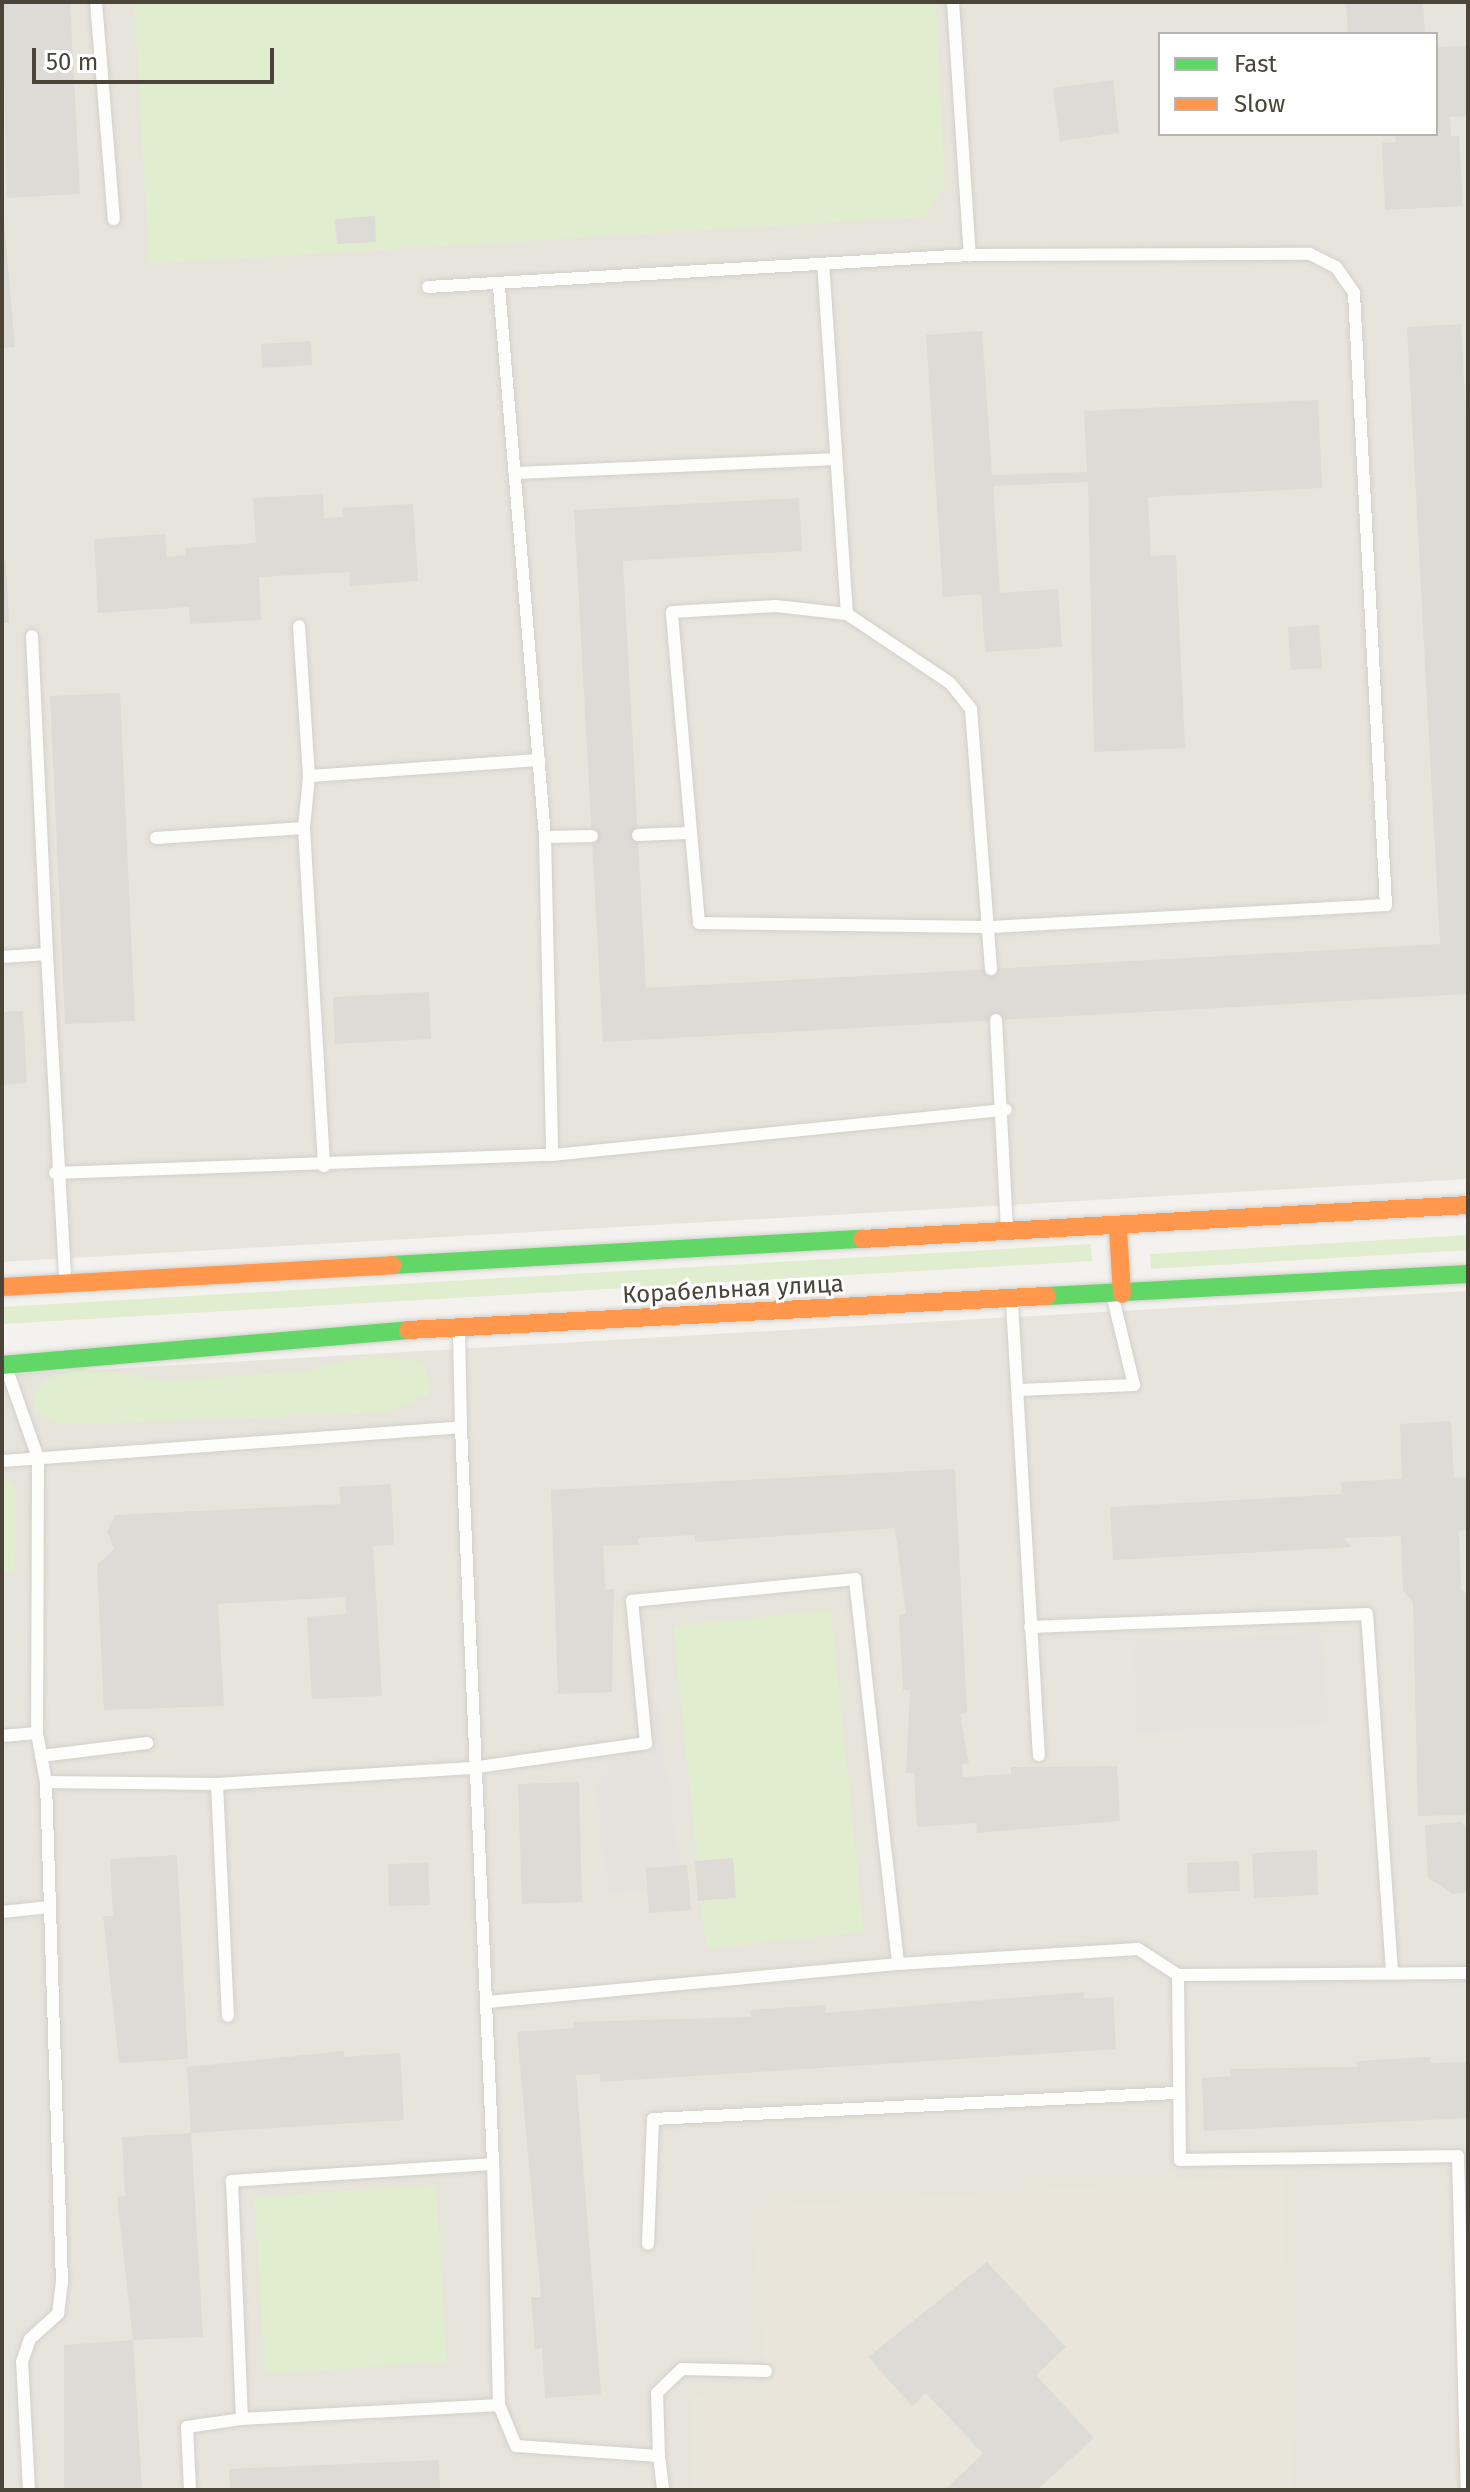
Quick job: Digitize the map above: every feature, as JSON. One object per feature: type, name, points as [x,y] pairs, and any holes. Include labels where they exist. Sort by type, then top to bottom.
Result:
[{"type":"main road","name":"Корабельная улица","points":[[2,1287],[1007,1230],[1118,1229],[1468,1205]]},
{"type":"main road","points":[[1117,1294],[1118,1229]]},
{"type":"main road","name":"Корабельная улица","points":[[4,1365],[459,1326],[1012,1301],[1468,1274]]},
{"type":"lane","points":[[96,2],[114,219]]},
{"type":"lane","points":[[953,2],[970,255]]},
{"type":"lane","points":[[428,287],[499,287],[970,255],[1310,254],[1336,267],[1354,293],[1386,905],[987,927],[699,923],[687,833],[672,612],[776,606],[847,614],[950,683],[971,709],[987,927],[991,969]]},
{"type":"lane","points":[[823,265],[847,614]]},
{"type":"lane","points":[[499,287],[517,473],[545,837],[552,1155]]},
{"type":"lane","points":[[517,473],[836,459]]},
{"type":"lane","points":[[299,626],[309,776],[304,828],[324,1166]]},
{"type":"lane","points":[[32,636],[55,1173],[66,1284]]},
{"type":"lane","points":[[309,776],[539,760]]},
{"type":"lane","points":[[156,838],[304,828]]},
{"type":"lane","points":[[638,835],[687,833]]},
{"type":"lane","points":[[545,837],[592,836]]},
{"type":"lane","points":[[2,957],[47,954]]},
{"type":"lane","points":[[996,1020],[1006,1110],[1007,1230]]},
{"type":"lane","points":[[55,1173],[324,1166],[552,1155],[1006,1110]]},
{"type":"lane","points":[[1019,1390],[1134,1385],[1117,1294]]},
{"type":"lane","points":[[1012,1301],[1039,1755]]},
{"type":"lane","points":[[459,1326],[471,1768],[488,2002],[499,2405],[516,2446],[659,2456]]},
{"type":"lane","points":[[4,1365],[38,1458],[37,1733],[46,1782],[62,2283],[58,2314],[30,2339],[22,2362],[29,2490]]},
{"type":"lane","points":[[2,1461],[461,1427]]},
{"type":"lane","points":[[46,1782],[217,1784],[471,1768],[646,1743],[632,1601],[855,1579],[898,1964]]},
{"type":"lane","points":[[1030,1627],[1367,1614],[1392,1973]]},
{"type":"lane","points":[[2,1736],[37,1733]]},
{"type":"lane","points":[[41,1756],[147,1743]]},
{"type":"lane","points":[[217,1784],[228,2016]]},
{"type":"lane","points":[[2,1912],[50,1907]]},
{"type":"lane","points":[[488,2002],[898,1964],[1138,1949],[1178,1975],[1468,1973]]},
{"type":"lane","points":[[1178,1975],[1176,2093],[1180,2160],[1458,2156],[1467,2490]]},
{"type":"lane","points":[[648,2244],[653,2119],[1176,2093]]},
{"type":"lane","points":[[242,2419],[232,2181],[493,2164]]},
{"type":"lane","points":[[663,2490],[657,2393],[682,2369],[766,2371]]},
{"type":"lane","points":[[190,2490],[187,2427],[242,2419],[499,2405]]},
{"type":"shaded area","points":[[2,2],[1468,2],[1468,1179],[2,1262]]},
{"type":"shaded area","points":[[1468,1291],[1468,2490],[2,2490],[2,1375]]},
{"type":"shaded area","points":[[1323,1633],[1327,1724],[1136,1733],[1132,1642]]},
{"type":"shaded area","points":[[658,1701],[683,1888],[608,1893],[595,1787]]},
{"type":"shaded area","points":[[1283,2175],[1292,2490],[693,2490],[691,2395],[768,2390],[751,2208]]},
{"type":"green space","points":[[134,2],[936,2],[945,186],[925,217],[149,264]]},
{"type":"green space","points":[[1468,1235],[1468,1250],[1151,1269],[1150,1254]]},
{"type":"green space","points":[[1091,1244],[1092,1261],[2,1324],[2,1307]]},
{"type":"green space","points":[[371,1355],[422,1362],[432,1386],[427,1395],[387,1413],[90,1424],[57,1424],[37,1411],[32,1397],[46,1380],[77,1368],[169,1381],[305,1371]]},
{"type":"green space","points":[[2,1475],[16,1488],[15,1571],[2,1572]]},
{"type":"green space","points":[[831,1610],[864,1932],[706,1949],[673,1626]]},
{"type":"green space","points":[[436,2185],[447,2362],[265,2374],[254,2197]]},
{"type":"building","points":[[2,2],[70,2],[80,194],[7,198]]},
{"type":"building","points":[[1346,2],[1423,2],[1425,32],[1348,32]]},
{"type":"building","points":[[1468,46],[1468,116],[1450,117],[1451,136],[1459,136],[1463,206],[1385,210],[1382,143],[1396,142],[1395,136],[1438,136],[1438,47]]},
{"type":"building","points":[[1113,80],[1119,133],[1060,141],[1053,88]]},
{"type":"building","points":[[2,198],[15,347],[2,348]]},
{"type":"building","points":[[375,216],[376,242],[337,244],[335,219]]},
{"type":"building","points":[[1461,324],[1468,455],[1468,994],[603,1042],[574,510],[799,498],[802,551],[623,561],[646,988],[1440,944],[1407,327]]},
{"type":"building","points":[[982,331],[992,475],[1087,472],[1084,411],[1318,400],[1322,488],[1148,497],[1151,556],[1176,555],[1185,748],[1094,752],[1088,482],[993,486],[1000,593],[1058,589],[1062,647],[985,652],[981,594],[943,597],[926,335]]},
{"type":"building","points":[[311,341],[312,365],[262,368],[261,344]]},
{"type":"building","points":[[323,494],[324,518],[343,517],[343,508],[413,504],[418,581],[350,586],[349,572],[259,577],[261,620],[190,624],[189,607],[98,613],[94,539],[165,534],[167,557],[185,555],[185,548],[256,543],[253,498]]},
{"type":"building","points":[[2,561],[6,561],[9,623],[2,623]]},
{"type":"building","points":[[1319,625],[1322,668],[1291,670],[1288,627]]},
{"type":"building","points":[[120,693],[135,1021],[65,1024],[50,696]]},
{"type":"building","points":[[429,992],[431,1039],[335,1044],[333,997]]},
{"type":"building","points":[[23,1011],[27,1083],[2,1085],[2,1012]]},
{"type":"building","points":[[1451,1421],[1454,1478],[1468,1477],[1468,1530],[1459,1531],[1461,1590],[1468,1595],[1468,1815],[1418,1816],[1413,1602],[1403,1591],[1401,1536],[1343,1538],[1353,1547],[1113,1560],[1110,1507],[1342,1494],[1341,1482],[1402,1479],[1400,1424]]},
{"type":"building","points":[[955,1469],[967,1713],[960,1714],[969,1764],[962,1764],[963,1777],[1011,1774],[1011,1767],[1117,1766],[1120,1821],[977,1833],[976,1823],[917,1827],[914,1773],[906,1773],[910,1690],[903,1690],[899,1615],[906,1614],[895,1528],[695,1542],[695,1535],[638,1538],[639,1545],[603,1546],[605,1589],[614,1589],[612,1692],[558,1694],[551,1490]]},
{"type":"building","points":[[391,1484],[394,1545],[373,1546],[382,1696],[312,1699],[307,1617],[346,1614],[345,1597],[218,1604],[224,1706],[104,1710],[97,1565],[114,1549],[107,1531],[115,1515],[341,1504],[339,1487]]},
{"type":"building","points":[[579,1782],[582,1902],[522,1904],[518,1784]]},
{"type":"building","points":[[1461,1822],[1468,1828],[1468,1892],[1453,1894],[1428,1878],[1425,1825]]},
{"type":"building","points":[[1317,1850],[1318,1895],[1254,1898],[1252,1853]]},
{"type":"building","points":[[177,1855],[188,2059],[119,2063],[103,1916],[113,1916],[110,1859]]},
{"type":"building","points":[[733,1858],[736,1898],[698,1901],[695,1861]]},
{"type":"building","points":[[1239,1861],[1240,1891],[1188,1893],[1187,1863]]},
{"type":"building","points":[[428,1863],[430,1905],[389,1906],[388,1864]]},
{"type":"building","points":[[687,1865],[691,1910],[649,1913],[646,1868]]},
{"type":"building","points":[[1084,1992],[1084,1999],[1113,1997],[1116,2049],[600,2082],[600,2074],[576,2075],[601,2394],[545,2398],[542,2348],[535,2349],[531,2297],[541,2297],[517,2032],[573,2028],[573,2022],[751,2017],[750,2010],[825,2005],[826,2013]]},
{"type":"building","points":[[344,2051],[344,2057],[400,2053],[404,2120],[191,2133],[187,2067]]},
{"type":"building","points":[[1430,2057],[1431,2063],[1468,2062],[1468,2118],[1204,2131],[1202,2078],[1231,2076],[1230,2069],[1357,2067],[1356,2061]]},
{"type":"building","points":[[191,2133],[203,2337],[133,2340],[117,2197],[125,2196],[122,2137]]},
{"type":"building","points":[[987,2262],[1066,2347],[1036,2375],[1094,2438],[1037,2490],[944,2490],[983,2454],[926,2393],[912,2406],[868,2357]]},
{"type":"building","points":[[133,2340],[142,2490],[64,2490],[64,2345]]},
{"type":"building","points":[[439,2460],[440,2490],[230,2490],[229,2469]]},
{"type":"traffic: fast","points":[[392,1265],[862,1239]]},
{"type":"traffic: fast","points":[[1047,1296],[1468,1274]]},
{"type":"traffic: fast","points":[[2,1365],[408,1330]]},
{"type":"traffic: slow","points":[[862,1239],[1468,1205]]},
{"type":"traffic: slow","points":[[1118,1229],[1122,1294]]},
{"type":"traffic: slow","points":[[2,1287],[392,1265]]},
{"type":"traffic: slow","points":[[408,1330],[1047,1296]]}]
